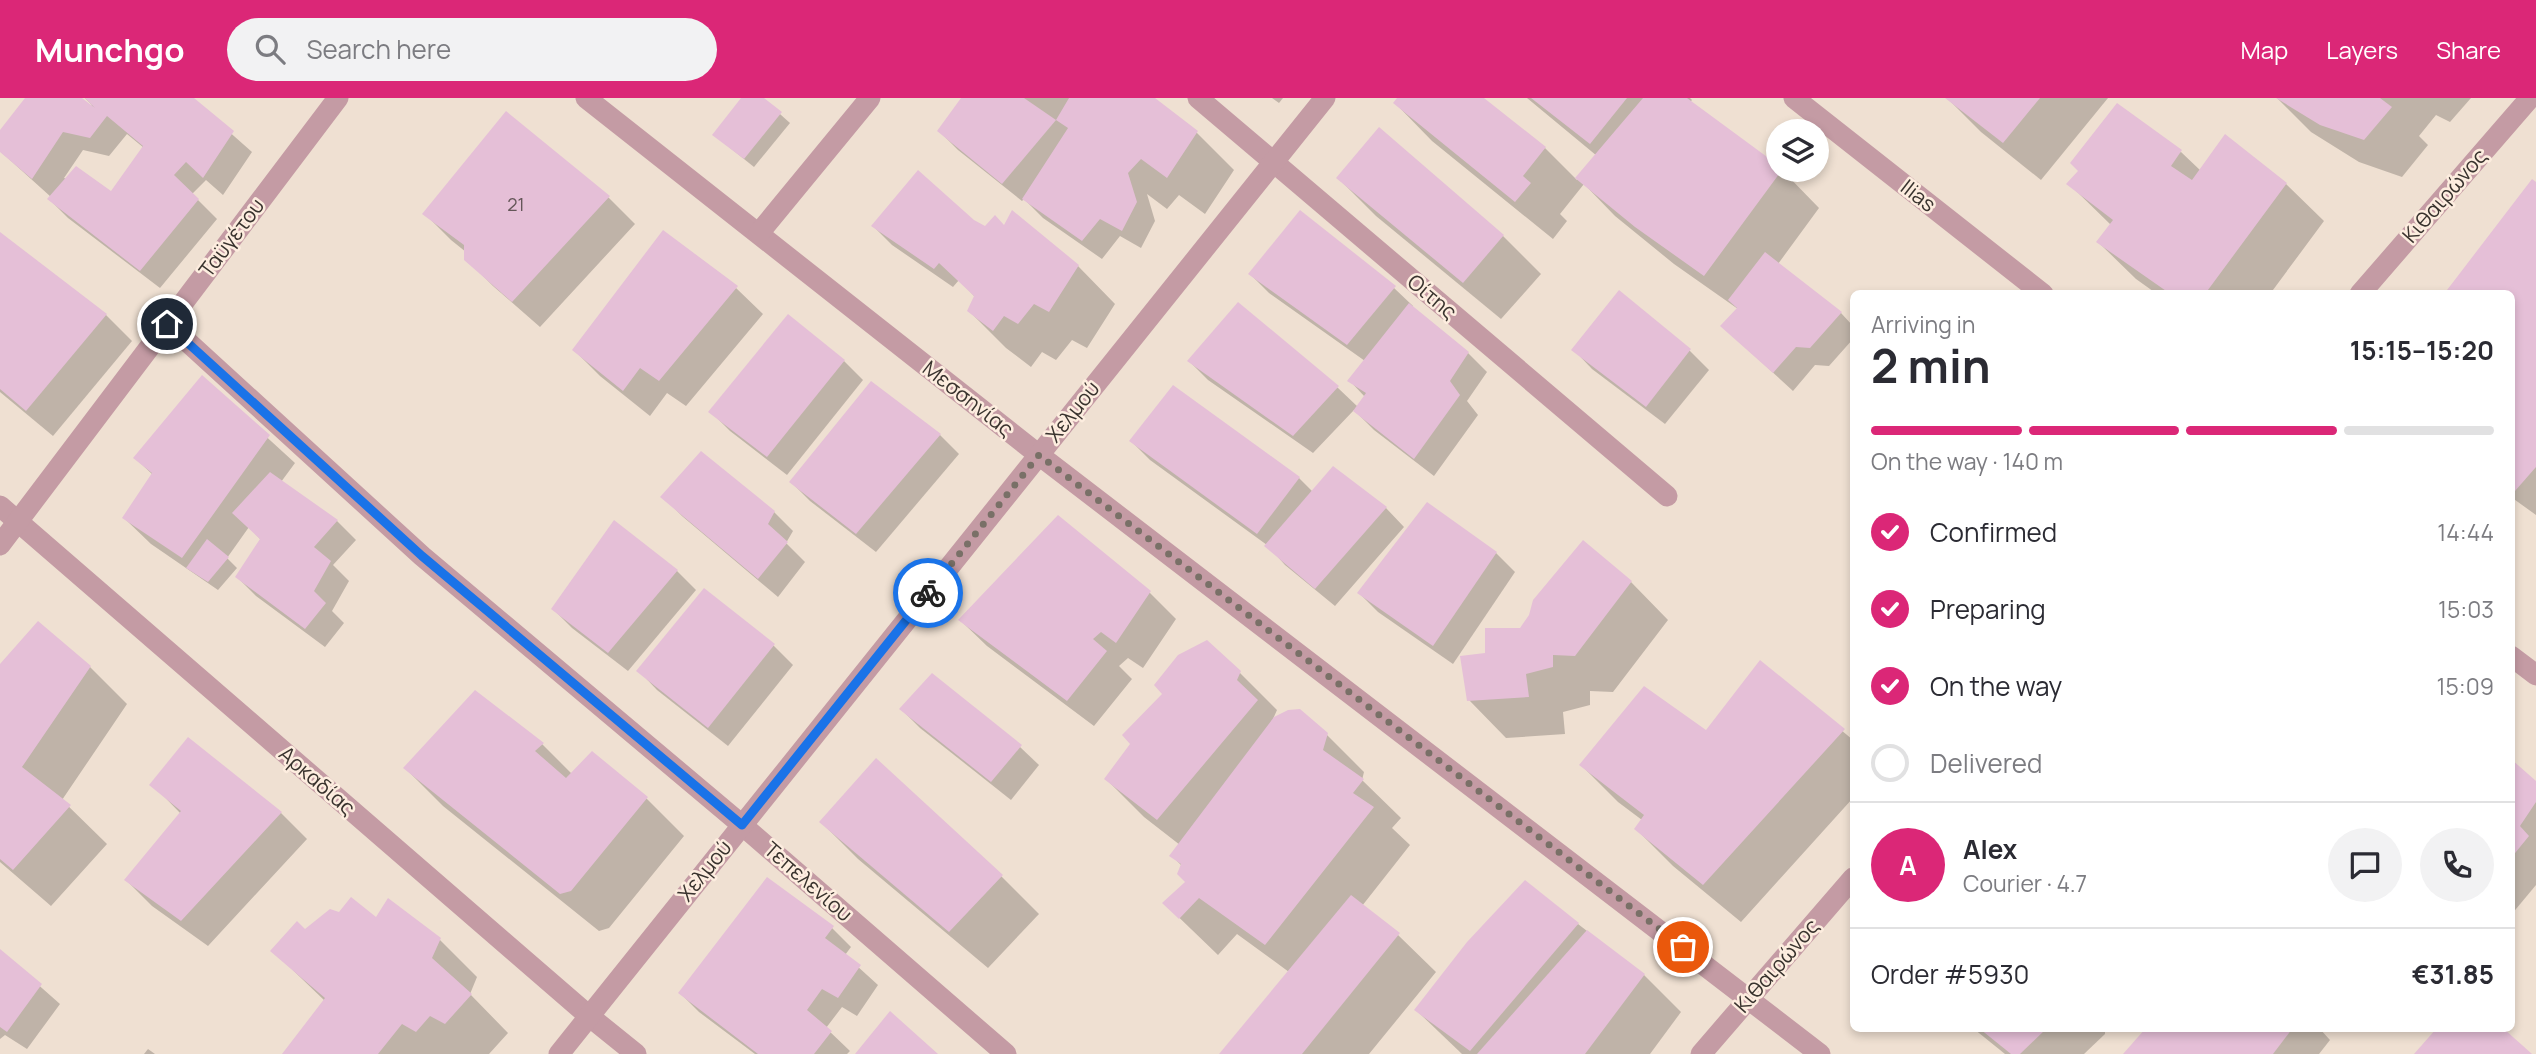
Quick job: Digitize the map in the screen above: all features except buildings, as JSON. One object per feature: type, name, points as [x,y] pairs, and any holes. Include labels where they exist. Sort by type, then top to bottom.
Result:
[{"type":"street","name":"Ταϋγέτου","points":[[0,545],[338,98]]},
{"type":"street","name":"Μεσσηνίας","points":[[586,98],[1039,455],[1819,1054]]},
{"type":"street","points":[[759,233],[870,98]]},
{"type":"street","name":"Οίτης","points":[[1198,98],[1667,496]]},
{"type":"street","name":"Χελμού","points":[[559,1054],[1325,98]]},
{"type":"street","name":"Ilias","points":[[1794,98],[2038,290]]},
{"type":"street","name":"Κιθαιρώνος","points":[[2363,290],[2530,98]]},
{"type":"street","name":"Τεπελενίου","points":[[167,324],[422,556],[742,825],[1006,1054]]},
{"type":"street","name":"Αρκαδίας","points":[[0,506],[636,1054]]},
{"type":"street","points":[[2515,659],[2536,675]]},
{"type":"street","name":"Κιθαιρώνος","points":[[1701,1054],[1850,881]]},
{"type":"way so far","points":[[928,593],[1039,455],[1683,947]]},
{"type":"route","points":[[167,324],[422,556],[742,825],[928,593]]}]
